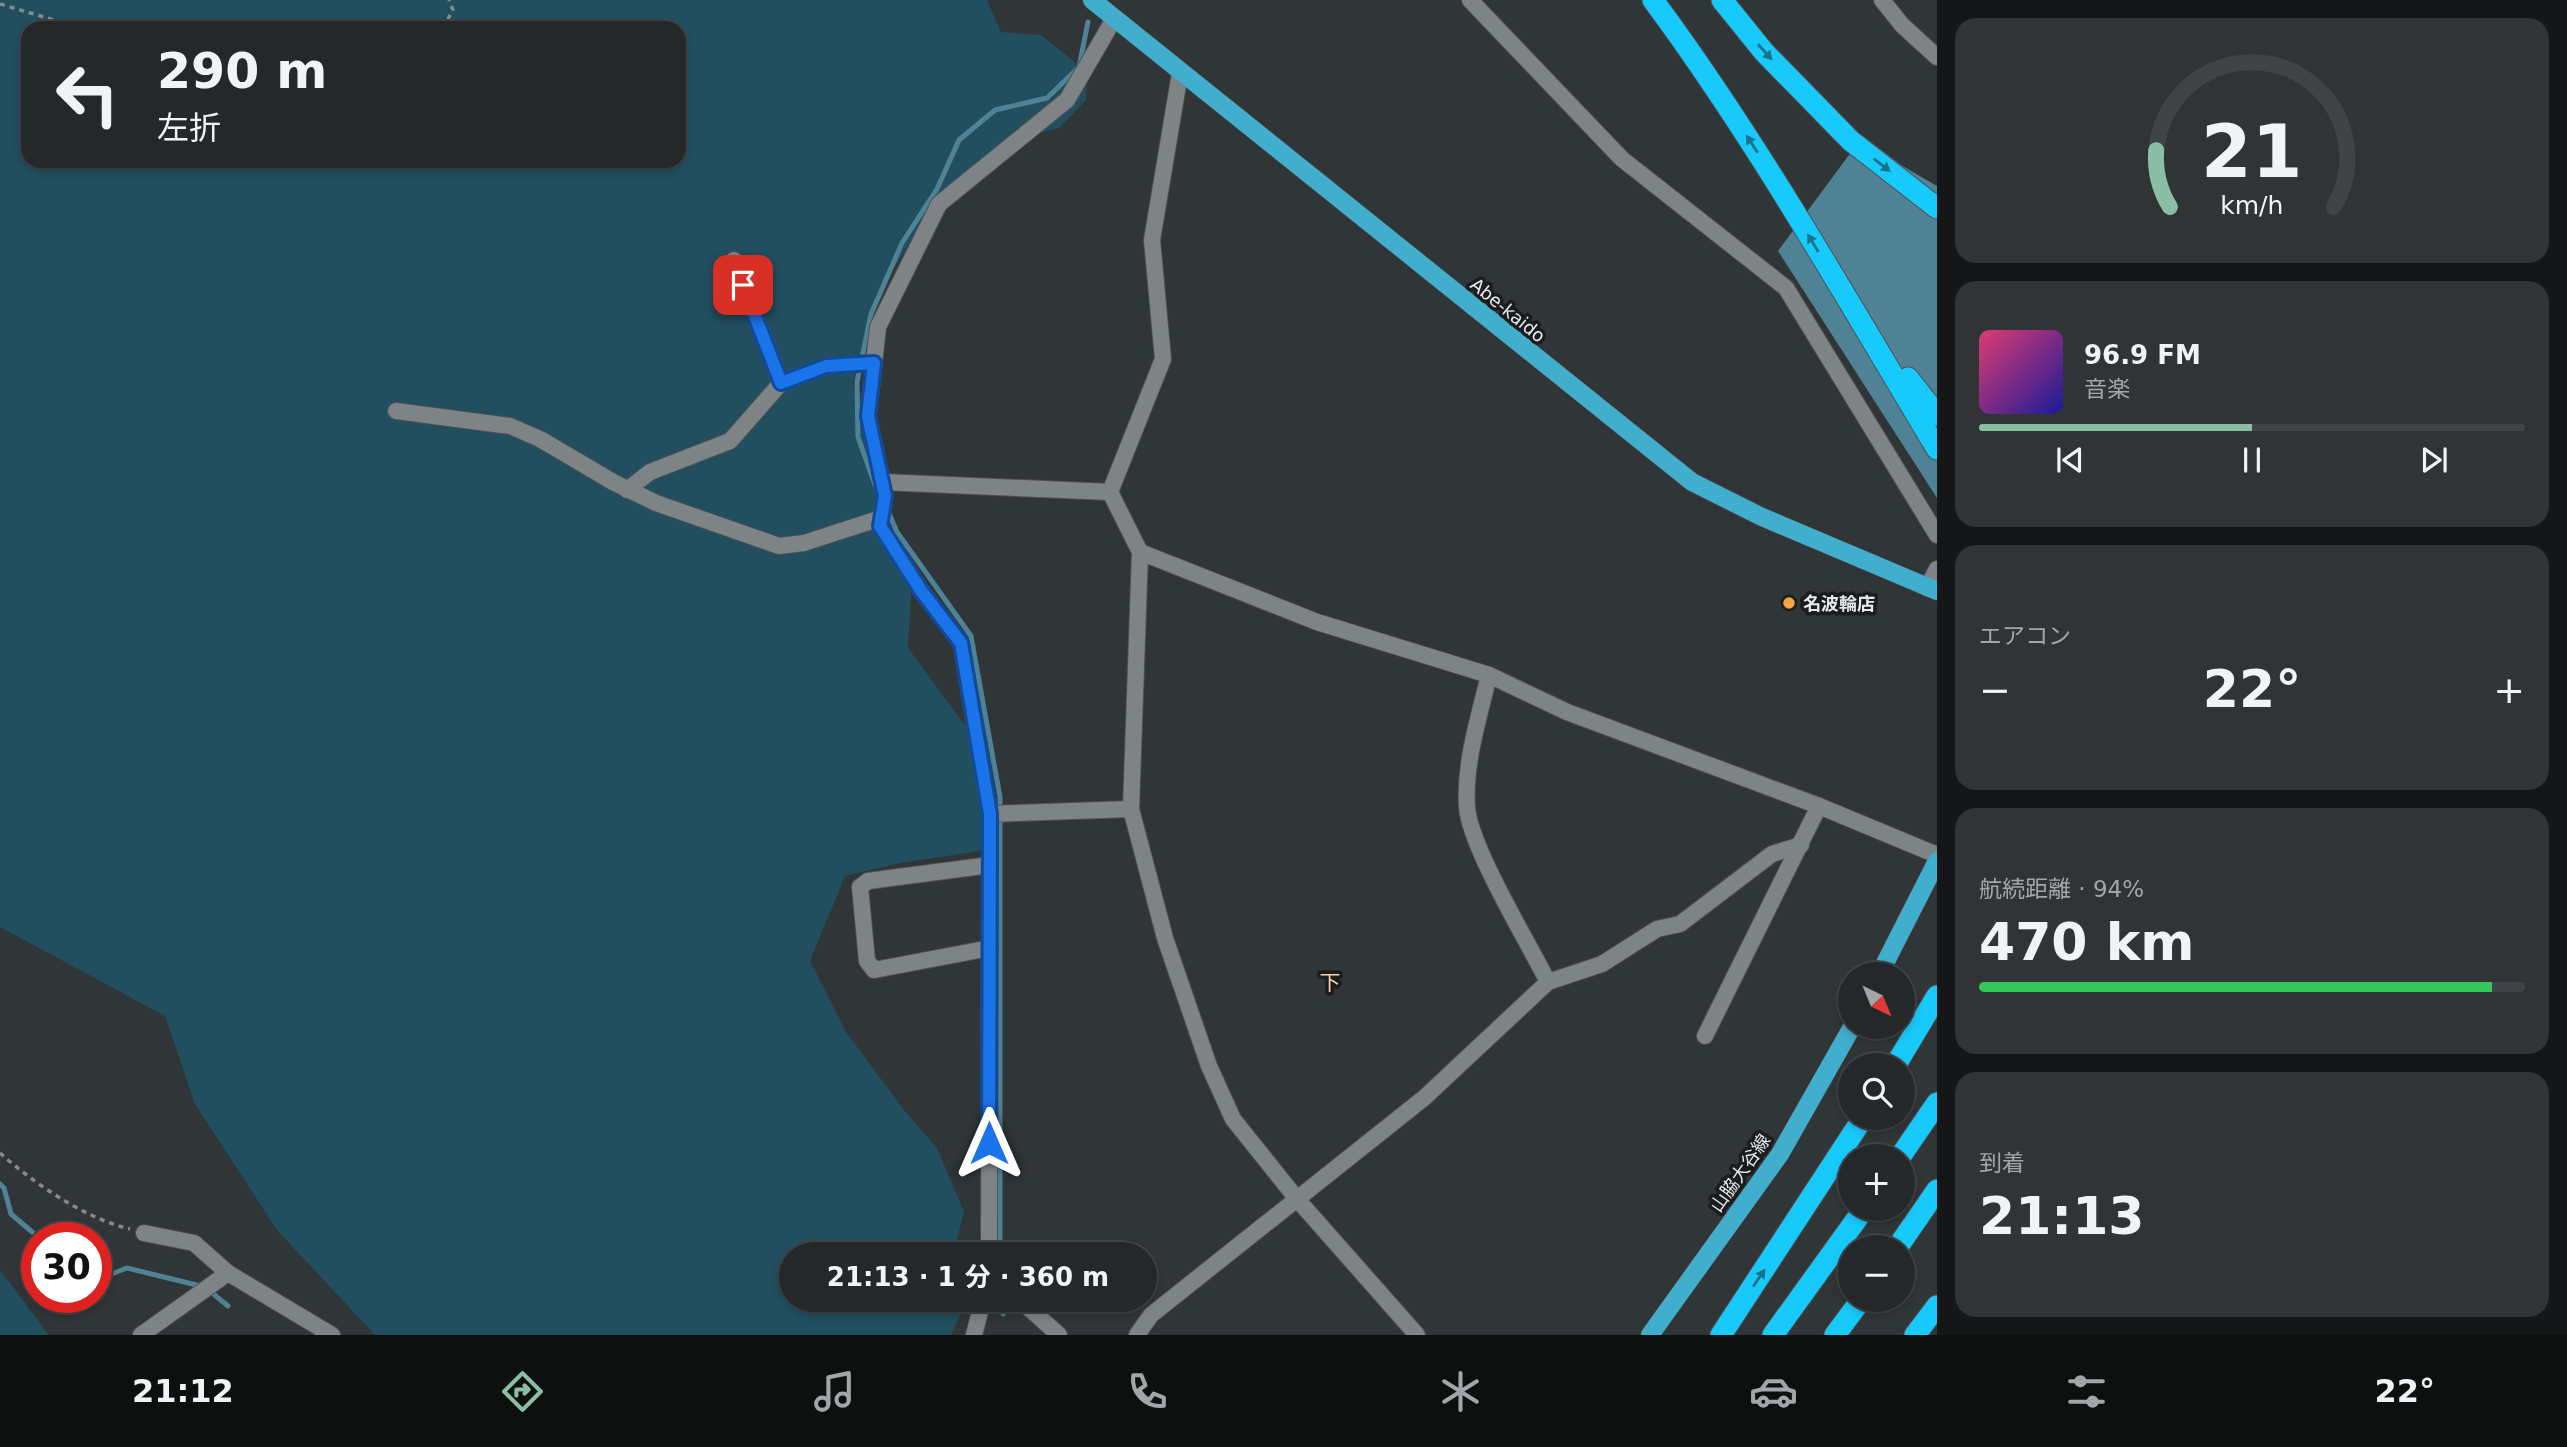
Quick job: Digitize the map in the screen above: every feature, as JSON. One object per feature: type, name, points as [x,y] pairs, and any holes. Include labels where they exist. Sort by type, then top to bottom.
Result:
[{"type":"highway","points":[[1653,0],[1696,59],[1789,202],[1937,449]]},
{"type":"highway","points":[[1722,0],[1764,52],[1851,141],[1937,208]]},
{"type":"highway","points":[[1913,188],[1937,200]]},
{"type":"highway","points":[[1838,285],[1937,415]]},
{"type":"highway","points":[[1903,1053],[1937,996]]},
{"type":"highway","points":[[1909,1144],[1937,1103]]},
{"type":"highway","points":[[1721,1335],[1855,1130]]},
{"type":"highway","points":[[1906,1235],[1937,1190]]},
{"type":"highway","points":[[1773,1335],[1855,1221]]},
{"type":"highway","points":[[1916,1334],[1937,1306]]},
{"type":"highway","points":[[1835,1335],[1852,1312]]},
{"type":"main road","name":"Abe-kaido","points":[[1092,0],[1692,482],[1762,517],[1932,589]]},
{"type":"main road","points":[[1886,962],[1937,861]]},
{"type":"main road","name":"山脇大谷線","points":[[1650,1335],[1780,1154],[1845,1040]]},
{"type":"street","points":[[1470,0],[1622,159],[1786,288],[1937,535]]},
{"type":"street","points":[[1882,0],[1902,25],[1937,57]]},
{"type":"street","points":[[989,1242],[990,814],[961,643],[922,592],[880,526],[885,496],[868,416],[873,363],[878,327],[939,204],[1067,100],[1114,19]]},
{"type":"street","points":[[1180,73],[1152,240],[1163,359],[1110,492],[1140,552],[1131,809],[1165,938],[1209,1066],[1233,1119],[1297,1199],[1417,1335]]},
{"type":"street","points":[[734,261],[781,383]]},
{"type":"street","points":[[627,490],[650,472],[730,440],[781,383],[826,366],[873,363]]},
{"type":"street","points":[[396,411],[510,426],[540,439],[627,490],[656,503],[779,546],[804,543],[881,518]]},
{"type":"street","points":[[882,482],[1110,492]]},
{"type":"street","points":[[1140,552],[1317,622],[1489,675],[1567,712],[1819,806],[1937,855]]},
{"type":"street","points":[[1932,589],[1937,569]]},
{"type":"street","points":[[1489,675],[1468,767],[1467,810],[1478,843],[1548,982]]},
{"type":"street","points":[[1705,1036],[1819,806]]},
{"type":"street","points":[[990,814],[1131,809]]},
{"type":"street","points":[[1137,1335],[1151,1315],[1424,1098],[1548,982],[1602,964],[1657,929],[1680,924],[1772,854],[1801,845]]},
{"type":"street","points":[[990,865],[868,881],[860,887],[867,961],[874,970],[990,948]]},
{"type":"street","points":[[144,1233],[194,1243],[228,1273],[332,1335]]},
{"type":"street","points":[[141,1335],[228,1273]]},
{"type":"street","points":[[974,1335],[981,1312]]},
{"type":"street","points":[[1033,1312],[1059,1335]]},
{"type":"path","points":[[447,21],[453,10],[449,0]]},
{"type":"path","points":[[0,4],[57,21]]},
{"type":"path","points":[[0,1153],[22,1172],[88,1212],[115,1226],[144,1233]]},
{"type":"shaded area","points":[[0,0],[987,0],[1001,32],[1041,35],[1087,72],[1086,100],[1059,128],[1008,142],[926,219],[876,295],[853,384],[876,494],[912,581],[908,648],[984,751],[993,817],[980,851],[900,863],[845,876],[810,961],[846,1032],[904,1110],[937,1148],[964,1212],[956,1242],[779,1242],[779,1312],[962,1312],[951,1335],[375,1335],[277,1230],[195,1104],[165,1016],[0,927]]},
{"type":"shaded area","points":[[1863,136],[1901,165],[1937,186],[1937,498],[1778,251]]},
{"type":"shaded area","points":[[0,1270],[21,1298],[21,1313],[32,1313],[49,1335],[0,1335]]},
{"type":"waterway","points":[[875,485],[858,437],[857,382],[871,314],[902,243],[937,189],[959,140],[995,110],[1047,98],[1079,67],[1088,22]]},
{"type":"waterway","points":[[887,509],[897,532],[971,636],[1000,797],[1000,1242]]},
{"type":"waterway","points":[[0,1184],[4,1188],[11,1214],[21,1223]]},
{"type":"waterway","points":[[112,1274],[127,1268],[205,1287],[228,1306]]},
{"type":"place","name":"名波輪店","points":[[1789,603]]},
{"type":"district","name":"下","points":[[1330,983]]},
{"type":"route","points":[[743,285],[781,383],[826,366],[874,363],[868,416],[885,496],[880,526],[922,592],[961,643],[990,814],[989,1143]]}]
